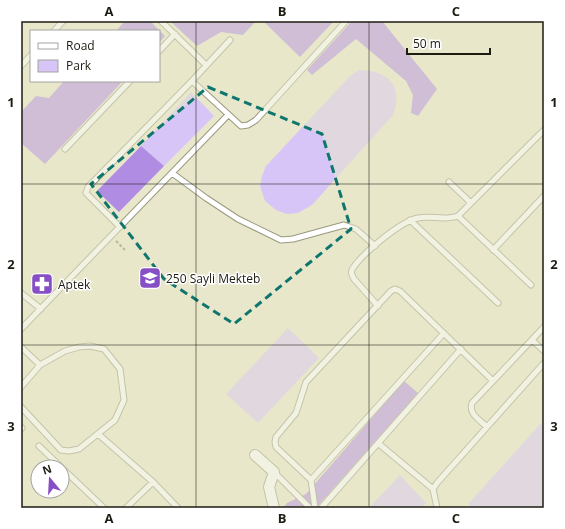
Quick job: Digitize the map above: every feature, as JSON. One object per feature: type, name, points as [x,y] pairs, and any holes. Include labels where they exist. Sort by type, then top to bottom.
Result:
[{"type":"street","points":[[254,455],[274,472],[269,487],[274,508]]},
{"type":"lane","points":[[55,30],[63,21]]},
{"type":"lane","points":[[161,21],[206,64]]},
{"type":"lane","points":[[192,81],[241,126],[248,125],[256,120],[346,21]]},
{"type":"lane","points":[[160,50],[175,34]]},
{"type":"lane","points":[[120,227],[86,193],[88,187],[230,40]]},
{"type":"lane","points":[[21,66],[30,56]]},
{"type":"lane","points":[[65,149],[129,82]]},
{"type":"lane","points":[[21,329],[228,115]]},
{"type":"lane","points":[[378,306],[354,279],[351,274],[352,268],[374,246],[401,224],[419,217],[449,219],[458,216],[544,130]]},
{"type":"lane","points":[[172,172],[206,198],[238,219],[281,240],[293,239],[344,225],[356,229],[374,246]]},
{"type":"lane","points":[[448,182],[471,203]]},
{"type":"lane","points":[[493,250],[544,196]]},
{"type":"lane","points":[[458,216],[532,285]]},
{"type":"lane","points":[[410,220],[498,303]]},
{"type":"lane","points":[[315,508],[310,480],[276,447],[274,442],[276,437],[296,412],[306,382],[391,291],[395,289],[400,291],[493,381]]},
{"type":"lane","points":[[21,293],[41,309]]},
{"type":"lane","points":[[487,427],[472,413],[470,408],[472,403],[544,327]]},
{"type":"lane","points":[[310,480],[444,333]]},
{"type":"lane","points":[[532,340],[544,351]]},
{"type":"lane","points":[[21,387],[40,365],[65,351],[90,346],[104,349],[120,369],[124,400],[115,420],[79,449],[69,451],[61,450],[21,407]]},
{"type":"lane","points":[[21,347],[40,365]]},
{"type":"lane","points":[[321,508],[379,444],[461,349]]},
{"type":"lane","points":[[433,489],[544,363]]},
{"type":"lane","points":[[98,434],[153,482],[178,508]]},
{"type":"lane","points":[[379,444],[433,489],[437,508]]},
{"type":"lane","points":[[39,446],[53,459]]},
{"type":"lane","points":[[274,472],[310,508]]},
{"type":"lane","points":[[70,475],[104,508]]},
{"type":"lane","points":[[126,508],[153,482]]},
{"type":"path","points":[[110,236],[125,250]]},
{"type":"highlighted area","points":[[208,87],[322,134],[351,229],[234,324],[164,279],[91,184]]},
{"type":"green space","points":[[359,70],[378,73],[391,82],[395,88],[396,95],[396,104],[393,115],[312,205],[298,213],[287,214],[276,210],[265,201],[260,186],[266,166],[350,76]]},
{"type":"green space","points":[[191,92],[214,116],[164,166],[141,146]]},
{"type":"green space","points":[[288,328],[319,358],[258,423],[226,394]]},
{"type":"green space","points":[[544,420],[544,508],[473,508],[468,504]]},
{"type":"green space","points":[[400,475],[426,503],[422,508],[369,508]]},
{"type":"shaded area","points":[[125,21],[150,21],[159,30],[117,30]]},
{"type":"shaded area","points":[[170,21],[256,21],[243,35],[221,32],[197,46]]},
{"type":"shaded area","points":[[263,21],[334,21],[300,57]]},
{"type":"shaded area","points":[[352,21],[382,21],[437,89],[418,116],[411,113],[413,95],[406,81],[356,39],[312,75],[307,70]]},
{"type":"shaded area","points":[[160,31],[165,36],[160,42]]},
{"type":"shaded area","points":[[63,82],[122,82],[45,164],[21,143],[21,112],[36,96],[49,98]]},
{"type":"shaded area","points":[[141,146],[164,166],[119,212],[97,191]]},
{"type":"shaded area","points":[[404,381],[418,393],[316,508],[283,508],[287,503],[306,494]]},
{"type":"place","name":"250 Sayli Mekteb","points":[[150,278]]},
{"type":"place","name":"Aptek","points":[[42,284]]}]
